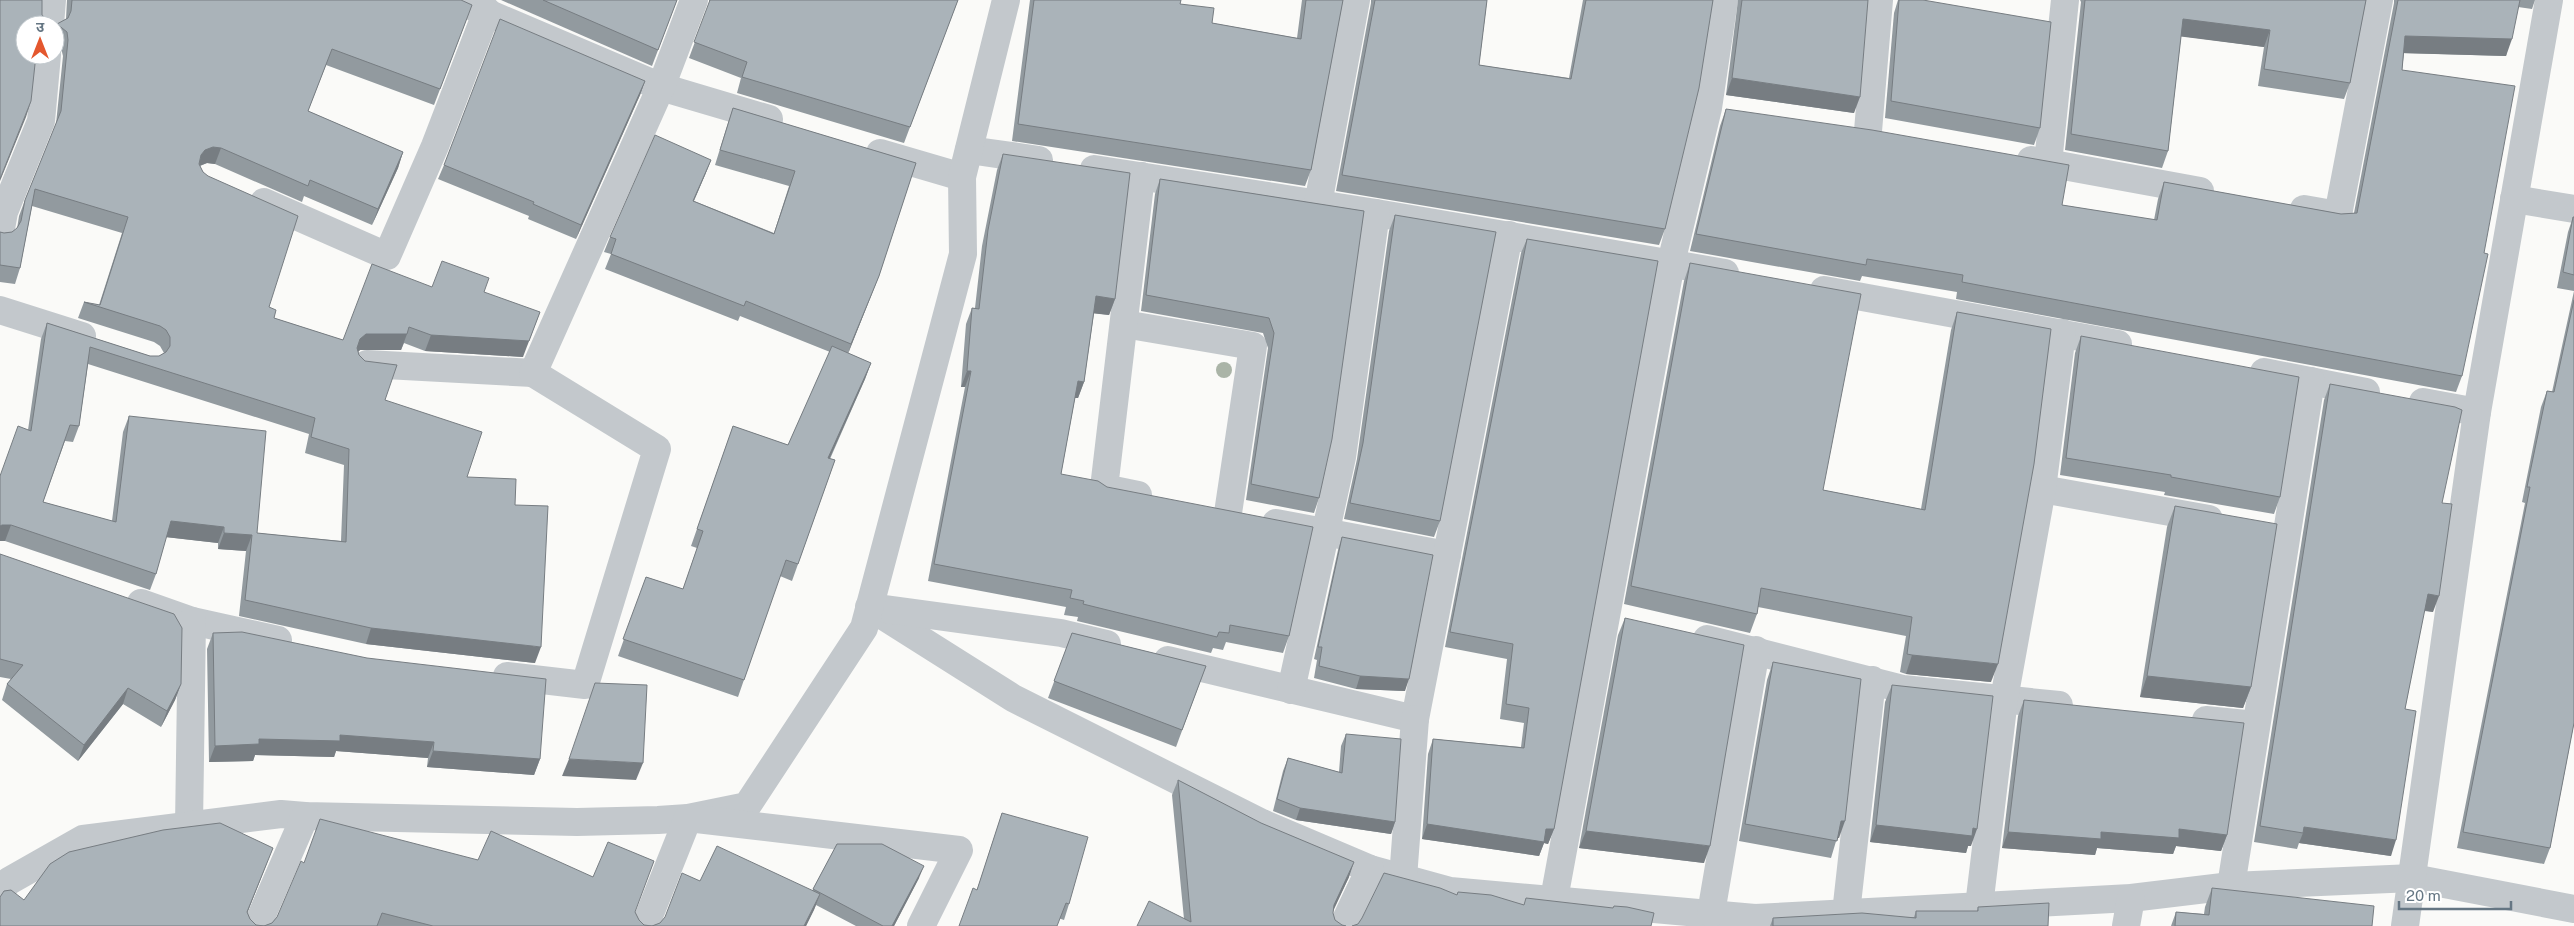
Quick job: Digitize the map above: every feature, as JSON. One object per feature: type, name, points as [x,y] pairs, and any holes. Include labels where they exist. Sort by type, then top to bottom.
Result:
[{"type":"street","points":[[51,15],[52,0]]},
{"type":"street","points":[[457,0],[487,11],[661,87],[793,126]]},
{"type":"street","points":[[534,373],[661,87],[694,0]]},
{"type":"street","points":[[688,818],[747,806],[864,628],[963,254],[962,177],[1006,0]]},
{"type":"street","points":[[1318,204],[1356,0]]},
{"type":"street","points":[[1554,899],[1671,263],[1708,108],[1724,0]]},
{"type":"street","points":[[1868,132],[1879,0]]},
{"type":"street","points":[[2048,163],[2065,0]]},
{"type":"street","points":[[2280,205],[2338,215],[2379,0]]},
{"type":"street","points":[[2405,926],[2476,412],[2549,0]]},
{"type":"street","points":[[245,194],[387,256],[435,146],[487,11]]},
{"type":"street","points":[[0,234],[4,212],[41,121],[46,65]]},
{"type":"street","points":[[1708,108],[1737,112]]},
{"type":"street","points":[[1840,127],[1897,136]]},
{"type":"street","points":[[858,146],[962,177]]},
{"type":"street","points":[[969,150],[1376,213],[1749,277]]},
{"type":"street","points":[[2010,157],[2222,195]]},
{"type":"street","points":[[1141,176],[1104,488],[1161,500]]},
{"type":"street","points":[[2514,199],[2574,209]]},
{"type":"street","points":[[1291,690],[1342,457],[1376,213]]},
{"type":"street","points":[[1404,878],[1415,718],[1509,236]]},
{"type":"street","points":[[1798,286],[2138,348]]},
{"type":"street","points":[[0,310],[103,342]]},
{"type":"street","points":[[1124,324],[1253,346],[1228,513]]},
{"type":"street","points":[[1979,906],[2004,699],[2042,489],[2062,333]]},
{"type":"street","points":[[367,364],[534,373],[657,449],[585,685],[479,673]]},
{"type":"street","points":[[2244,368],[2476,412]]},
{"type":"street","points":[[2231,886],[2256,725],[2277,531],[2311,382]]},
{"type":"street","points":[[2042,489],[2238,524]]},
{"type":"street","points":[[1199,507],[1447,555]]},
{"type":"street","points":[[119,596],[192,621],[306,646]]},
{"type":"street","points":[[869,607],[1061,633],[1291,690],[1415,718]]},
{"type":"street","points":[[869,607],[1013,698],[1262,823],[1370,869],[1450,891],[1711,913],[1754,922],[1846,913],[2131,898],[2231,886],[2413,878],[2574,909]]},
{"type":"street","points":[[1606,616],[1634,622]]},
{"type":"street","points":[[189,826],[192,621]]},
{"type":"street","points":[[1681,633],[1756,650],[1903,689],[2082,707]]},
{"type":"street","points":[[1711,913],[1756,650]]},
{"type":"street","points":[[1846,913],[1872,680]]},
{"type":"street","points":[[2179,717],[2256,725]]},
{"type":"street","points":[[0,891],[9,882],[83,839],[282,814],[577,822],[688,818],[958,850],[921,926]]},
{"type":"street","points":[[257,926],[305,816]]},
{"type":"street","points":[[645,926],[688,818]]},
{"type":"street","points":[[1343,926],[1370,869]]},
{"type":"street","points":[[2126,926],[2131,898]]},
{"type":"building","points":[[0,0],[42,0],[42,15],[15,15],[15,65],[35,65],[31,101],[0,179]]},
{"type":"building","points":[[72,0],[461,0],[472,5],[440,89],[332,49],[308,111],[403,152],[378,209],[310,180],[308,186],[221,148],[213,147],[205,150],[201,155],[199,164],[203,172],[208,176],[298,216],[269,307],[276,310],[274,318],[343,340],[372,264],[432,287],[442,261],[489,278],[484,292],[540,312],[529,341],[431,335],[409,327],[407,334],[366,334],[360,339],[357,348],[359,355],[365,361],[397,365],[385,400],[482,432],[467,477],[516,479],[515,505],[548,506],[541,647],[371,628],[245,600],[252,535],[224,533],[224,527],[171,521],[156,574],[11,525],[0,526],[0,476],[18,426],[31,431],[47,323],[150,356],[159,356],[166,352],[170,346],[170,337],[166,330],[160,326],[84,302],[100,305],[128,217],[35,189],[20,268],[0,265],[0,232],[12,232],[21,221],[25,200],[61,111],[68,40],[65,30],[65,20],[68,18]],"holes":[[[90,347],[315,418],[311,437],[349,449],[346,542],[257,533],[266,431],[129,416],[116,522],[43,502],[70,425],[79,426]]]},
{"type":"building","points":[[543,0],[677,0],[658,50]]},
{"type":"building","points":[[710,0],[958,0],[910,127],[742,77],[747,62],[694,42]]},
{"type":"building","points":[[1034,0],[1181,0],[1180,4],[1214,8],[1212,23],[1301,39],[1306,0],[1343,0],[1311,170],[1018,124]]},
{"type":"building","points":[[1375,0],[1487,0],[1479,65],[1571,79],[1586,0],[1713,0],[1699,88],[1665,229],[1342,175]]},
{"type":"building","points":[[1742,0],[1868,0],[1860,97],[1732,78]]},
{"type":"building","points":[[1899,0],[1923,0],[2051,22],[2040,128],[1891,101]]},
{"type":"building","points":[[2085,0],[2366,0],[2350,83],[2264,69],[2270,30],[2183,19],[2168,151],[2071,134]]},
{"type":"building","points":[[2398,0],[2520,0],[2512,39],[2405,36],[2402,70],[2515,86],[2484,253],[2488,254],[2462,376],[1962,282],[1963,275],[1867,259],[1866,265],[1696,234],[1726,109],[1872,130],[2069,165],[2062,205],[2157,220],[2164,182],[2341,214],[2357,213]]},
{"type":"building","points":[[500,19],[645,81],[581,225],[533,204],[534,202],[444,165]]},
{"type":"building","points":[[733,108],[916,163],[879,276],[851,344],[746,301],[744,306],[611,254],[616,239],[610,237],[655,135],[711,160],[693,201],[774,234],[795,171],[720,150]]},
{"type":"building","points":[[1003,154],[1130,173],[1115,299],[1096,296],[1084,382],[1078,381],[1061,474],[1098,481],[1107,487],[1313,527],[1289,636],[1230,625],[1229,633],[1219,632],[1217,637],[1083,604],[1084,601],[1070,598],[1072,590],[934,564],[971,371],[967,371],[972,308],[979,309],[988,230]]},
{"type":"building","points":[[1160,179],[1364,211],[1332,439],[1319,498],[1251,484],[1274,333],[1269,318],[1146,295]]},
{"type":"building","points":[[1395,215],[1496,232],[1440,521],[1350,503],[1363,443]]},
{"type":"building","points":[[2574,217],[2574,275],[2563,272]]},
{"type":"building","points":[[1527,239],[1658,261],[1554,829],[1546,829],[1544,842],[1427,824],[1433,739],[1524,748],[1529,708],[1506,704],[1513,644],[1450,632]]},
{"type":"building","points":[[1690,263],[1861,294],[1823,490],[1925,510],[1957,312],[2051,329],[2034,464],[1998,664],[1907,654],[1912,617],[1761,588],[1757,614],[1631,586]]},
{"type":"building","points":[[2574,300],[2574,723],[2550,848],[2463,832],[2530,487],[2527,487],[2547,391],[2554,392]]},
{"type":"building","points":[[2081,336],[2299,377],[2280,497],[2171,477],[2171,475],[2066,458]]},
{"type":"building","points":[[832,346],[871,363],[828,458],[835,460],[798,564],[786,560],[744,680],[623,639],[646,577],[683,589],[703,531],[697,529],[733,426],[788,445]]},
{"type":"building","points":[[2330,384],[2455,407],[2462,410],[2442,503],[2452,504],[2439,596],[2428,594],[2405,709],[2416,711],[2396,840],[2304,827],[2303,833],[2260,826]]},
{"type":"building","points":[[2175,506],[2277,524],[2251,687],[2147,676]]},
{"type":"building","points":[[1342,537],[1433,555],[1409,679],[1360,676],[1319,666],[1322,647],[1318,647]]},
{"type":"building","points":[[0,554],[174,614],[182,628],[181,684],[167,711],[128,688],[84,745],[7,684],[23,665],[0,659]]},
{"type":"building","points":[[1625,618],[1744,645],[1710,846],[1586,831]]},
{"type":"building","points":[[242,632],[367,658],[546,679],[540,759],[433,751],[434,742],[340,735],[340,741],[259,739],[259,744],[215,746],[213,633]]},
{"type":"building","points":[[1072,633],[1206,666],[1182,730],[1054,681]]},
{"type":"building","points":[[1773,662],[1861,679],[1845,821],[1841,821],[1837,841],[1745,824]]},
{"type":"building","points":[[595,683],[647,685],[643,763],[569,759]]},
{"type":"building","points":[[1892,685],[1993,696],[1977,829],[1973,828],[1972,836],[1876,825]]},
{"type":"building","points":[[2024,700],[2244,723],[2227,835],[2179,829],[2179,838],[2101,832],[2101,839],[2008,832]]},
{"type":"building","points":[[1346,734],[1401,739],[1395,822],[1300,808],[1277,799],[1288,758],[1342,773]]},
{"type":"building","points":[[1178,780],[1261,823],[1354,862],[1334,905],[1333,913],[1335,920],[1346,926],[1137,926],[1149,901],[1191,922]]},
{"type":"building","points":[[1002,813],[1088,837],[1069,904],[1066,903],[1057,926],[959,926],[973,888],[977,890]]},
{"type":"building","points":[[320,819],[478,860],[491,831],[593,877],[608,842],[654,861],[635,912],[644,925],[652,926],[433,926],[382,913],[377,926],[264,926],[272,923],[277,917],[301,861],[304,863]]},
{"type":"building","points":[[220,823],[273,848],[247,912],[250,919],[256,925],[264,926],[0,926],[0,897],[4,891],[11,890],[24,900],[50,864],[69,852],[163,830]]},
{"type":"building","points":[[837,844],[882,844],[924,866],[892,926],[883,926],[813,889]]},
{"type":"building","points":[[717,846],[820,894],[804,926],[652,926],[660,923],[665,917],[682,873],[700,881]]},
{"type":"building","points":[[1384,873],[1440,888],[1457,895],[1458,892],[1491,895],[1524,905],[1526,898],[1613,908],[1614,906],[1627,907],[1654,913],[1651,926],[1352,926],[1358,924],[1362,918]]},
{"type":"building","points":[[2212,888],[2374,906],[2372,926],[2175,926],[2176,912],[2209,915]]},
{"type":"building","points":[[2049,903],[2048,926],[1773,926],[1773,918],[1862,913],[1916,918],[1916,911],[1978,911],[1978,907]]}]
